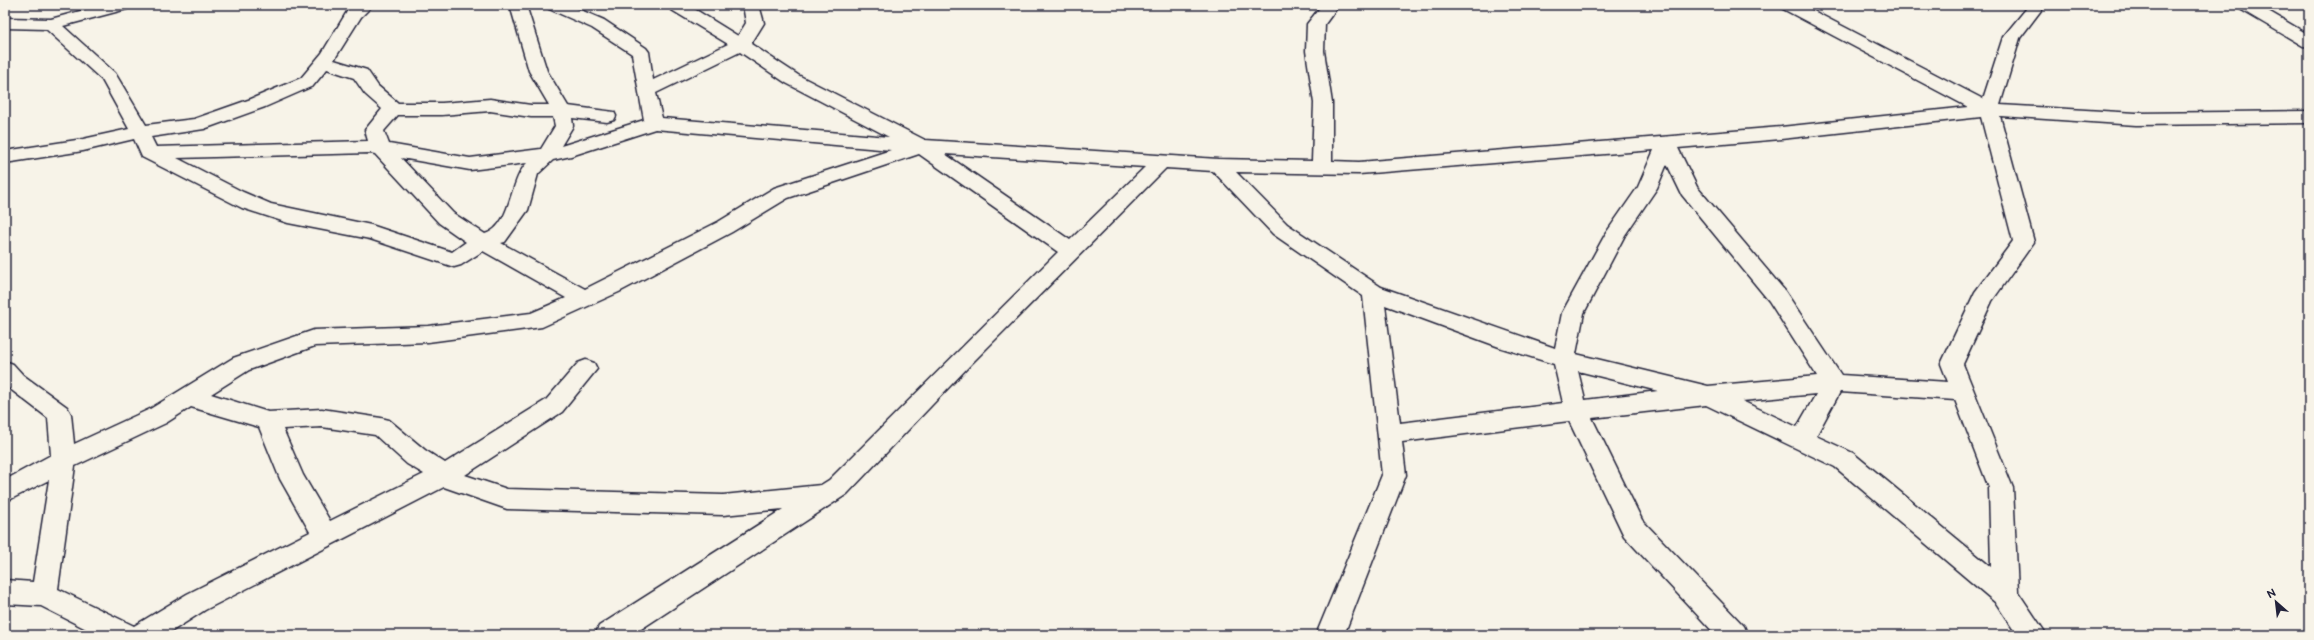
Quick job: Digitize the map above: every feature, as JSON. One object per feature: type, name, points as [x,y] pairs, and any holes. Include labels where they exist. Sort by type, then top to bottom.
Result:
[{"type":"street","points":[[5,23],[51,24],[121,5]]},
{"type":"street","points":[[5,157],[83,145],[140,132],[197,125],[258,103],[307,82],[323,62],[354,14],[365,5]]},
{"type":"street","points":[[51,24],[108,77],[140,132],[149,153],[188,171],[221,190],[265,210],[312,222],[360,229],[454,260],[481,242],[498,237],[518,210],[530,172],[548,154],[564,126],[562,111],[538,71],[518,5]]},
{"type":"street","points":[[555,5],[598,24],[640,52],[646,91],[654,123]]},
{"type":"street","points":[[676,5],[741,45],[792,80],[921,146],[1071,251]]},
{"type":"street","points":[[646,91],[741,45],[755,23],[751,5]]},
{"type":"street","points":[[1322,168],[1322,103],[1315,44],[1316,24],[1331,5]]},
{"type":"street","points":[[1789,5],[1989,110]]},
{"type":"street","points":[[2005,595],[2001,488],[1952,364],[1982,298],[2024,242],[1989,110],[2012,37],[2034,9],[2034,5]]},
{"type":"street","points":[[2246,5],[2309,42]]},
{"type":"street","points":[[323,62],[361,74],[370,90],[393,109],[490,105],[531,111],[562,111],[607,116]]},
{"type":"street","points":[[393,109],[374,130],[381,149],[446,218],[481,242],[585,299]]},
{"type":"street","points":[[149,153],[370,147],[470,164],[564,152],[654,123],[921,146],[1161,162],[1218,165],[1359,168],[1666,143],[1989,110],[2136,119],[2309,117]]},
{"type":"street","points":[[1666,143],[1647,188],[1616,233],[1573,313],[1564,359],[1576,410],[1634,528],[1734,635]]},
{"type":"street","points":[[1666,143],[1689,190],[1777,296],[1834,383]]},
{"type":"street","points":[[5,492],[64,460],[158,416],[241,364],[314,338],[428,334],[534,321],[585,299],[725,227],[781,193],[921,146]]},
{"type":"street","points":[[609,635],[838,487],[964,357],[1161,162]]},
{"type":"street","points":[[1218,165],[1280,229],[1373,292],[1510,342],[1564,359],[1708,395],[1844,460],[2005,595],[2033,635]]},
{"type":"street","points":[[1330,635],[1394,475],[1373,292]]},
{"type":"street","points":[[143,635],[196,602],[445,475],[554,406],[586,369]]},
{"type":"street","points":[[5,370],[15,381],[59,414],[64,460],[44,595]]},
{"type":"street","points":[[1390,434],[1576,410],[1834,383],[1963,392]]},
{"type":"street","points":[[1802,440],[1834,383]]},
{"type":"street","points":[[189,397],[268,421],[322,418],[381,427],[416,457],[456,482],[507,499],[723,505],[827,494]]},
{"type":"street","points":[[268,421],[292,479],[325,535]]},
{"type":"street","points":[[5,592],[44,595],[125,635]]}]
